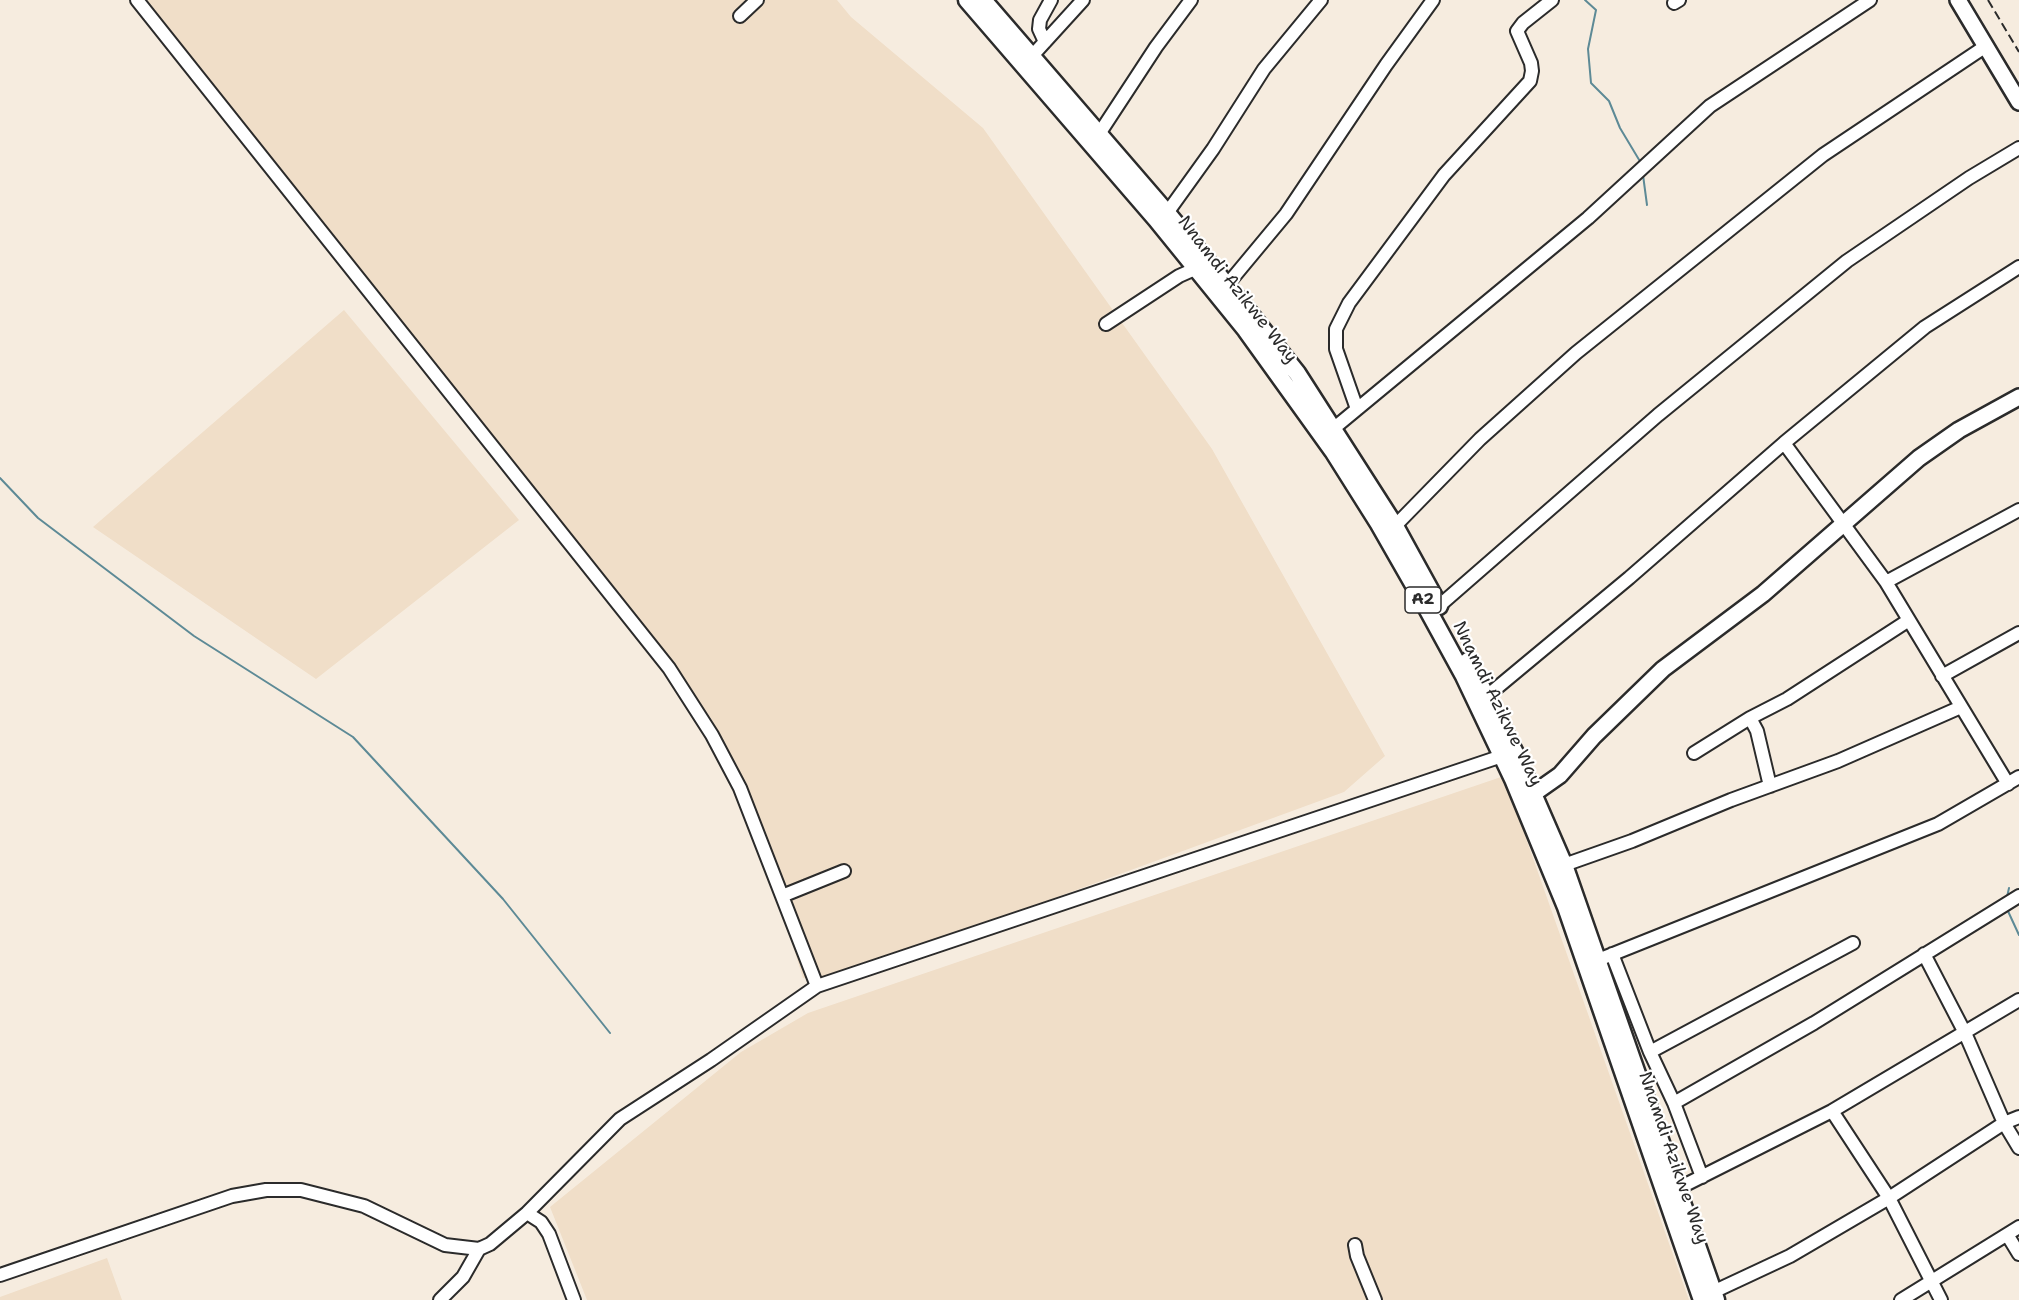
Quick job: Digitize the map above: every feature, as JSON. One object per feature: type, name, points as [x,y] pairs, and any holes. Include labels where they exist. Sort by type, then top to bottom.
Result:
[{"type":"highway","name":"Nnamdi Azikwe Way","points":[[967,0],[1197,268],[1333,451],[1379,524],[1464,676],[1532,821],[1710,1298]]},
{"type":"highway","name":"Nnamdi Azikwe Way","points":[[983,0],[1167,213],[1297,373],[1395,526],[1487,696],[1605,957],[1710,1298]]},
{"type":"main road","points":[[1958,0],[2019,102]]},
{"type":"main road","points":[[1533,794],[1560,775],[1594,735],[1663,669],[1762,594],[1919,458],[1959,430],[2019,397]]},
{"type":"street","points":[[137,0],[669,668],[712,735],[740,788],[817,986]]},
{"type":"street","points":[[740,15],[757,0]]},
{"type":"street","points":[[1045,42],[1039,29],[1040,20],[1051,0]]},
{"type":"street","points":[[1032,56],[1083,0]]},
{"type":"street","points":[[1099,134],[1156,47],[1191,0]]},
{"type":"street","points":[[1167,213],[1213,149],[1264,69],[1322,0]]},
{"type":"street","points":[[1227,285],[1286,214],[1386,65],[1433,0]]},
{"type":"street","points":[[1357,409],[1336,349],[1336,329],[1340,320],[1349,303],[1444,175],[1530,81],[1531,63],[1518,39],[1517,31],[1523,23],[1552,0]]},
{"type":"street","points":[[1333,429],[1588,218],[1710,106],[1870,0]]},
{"type":"street","points":[[1395,526],[1480,439],[1576,353],[1823,155],[1986,46]]},
{"type":"street","points":[[1439,606],[1658,415],[1847,261],[1969,178],[2019,148]]},
{"type":"street","points":[[1487,696],[1629,578],[1784,443],[1925,327],[2019,267]]},
{"type":"street","points":[[1106,324],[1179,276],[1197,268]]},
{"type":"street","points":[[1702,1177],[1674,1103],[1605,957],[1938,824],[2014,781],[1961,707],[1886,582],[1784,443]]},
{"type":"street","points":[[1886,582],[2019,510]]},
{"type":"street","points":[[1694,753],[1750,718],[1787,699],[1909,620]]},
{"type":"street","points":[[1942,676],[2019,633]]},
{"type":"street","points":[[1564,865],[1838,761],[1961,707]]},
{"type":"street","points":[[1750,718],[1757,731],[1770,786]]},
{"type":"street","points":[[0,1275],[232,1196],[266,1190],[301,1190],[364,1206],[445,1245],[479,1249],[490,1244],[527,1213],[620,1119],[711,1060],[817,986],[1502,756]]},
{"type":"street","points":[[782,896],[844,871]]},
{"type":"street","points":[[1674,1103],[1814,1023],[2019,896]]},
{"type":"street","points":[[1650,1052],[1853,943]]},
{"type":"street","points":[[1924,954],[1965,1033],[2004,1123],[2019,1148]]},
{"type":"street","points":[[1677,1189],[1832,1111],[2019,999]]},
{"type":"street","points":[[1832,1111],[1889,1198],[1941,1300]]},
{"type":"street","points":[[1710,1298],[1790,1256],[1889,1198],[2004,1123],[2019,1117]]},
{"type":"street","points":[[527,1213],[540,1222],[549,1234],[574,1300]]},
{"type":"street","points":[[1901,1300],[2008,1236],[2019,1227]]},
{"type":"street","points":[[2008,1236],[2019,1254]]},
{"type":"street","points":[[1355,1245],[1357,1256],[1376,1300]]},
{"type":"street","points":[[440,1300],[463,1277],[479,1249]]},
{"type":"shaded area","points":[[138,0],[837,0],[851,17],[983,128],[1212,449],[1385,756],[1344,792],[836,978],[803,978],[743,786],[711,718],[365,289]]},
{"type":"shaded area","points":[[344,310],[519,520],[316,679],[93,527]]},
{"type":"shaded area","points":[[1504,776],[1689,1300],[587,1300],[550,1207],[741,1052],[808,1013]]},
{"type":"shaded area","points":[[107,1258],[122,1300],[0,1300],[0,1297]]},
{"type":"waterway","points":[[1585,0],[1596,10],[1588,49],[1591,83],[1609,101],[1620,128],[1641,163]]},
{"type":"waterway","points":[[1643,175],[1647,205]]},
{"type":"waterway","points":[[0,478],[38,518],[194,636],[353,737],[503,899],[610,1033]]},
{"type":"waterway","points":[[2007,897],[2009,888]]},
{"type":"waterway","points":[[2007,909],[2019,935]]},
{"type":"railway","points":[[1988,0],[2019,52]]}]
